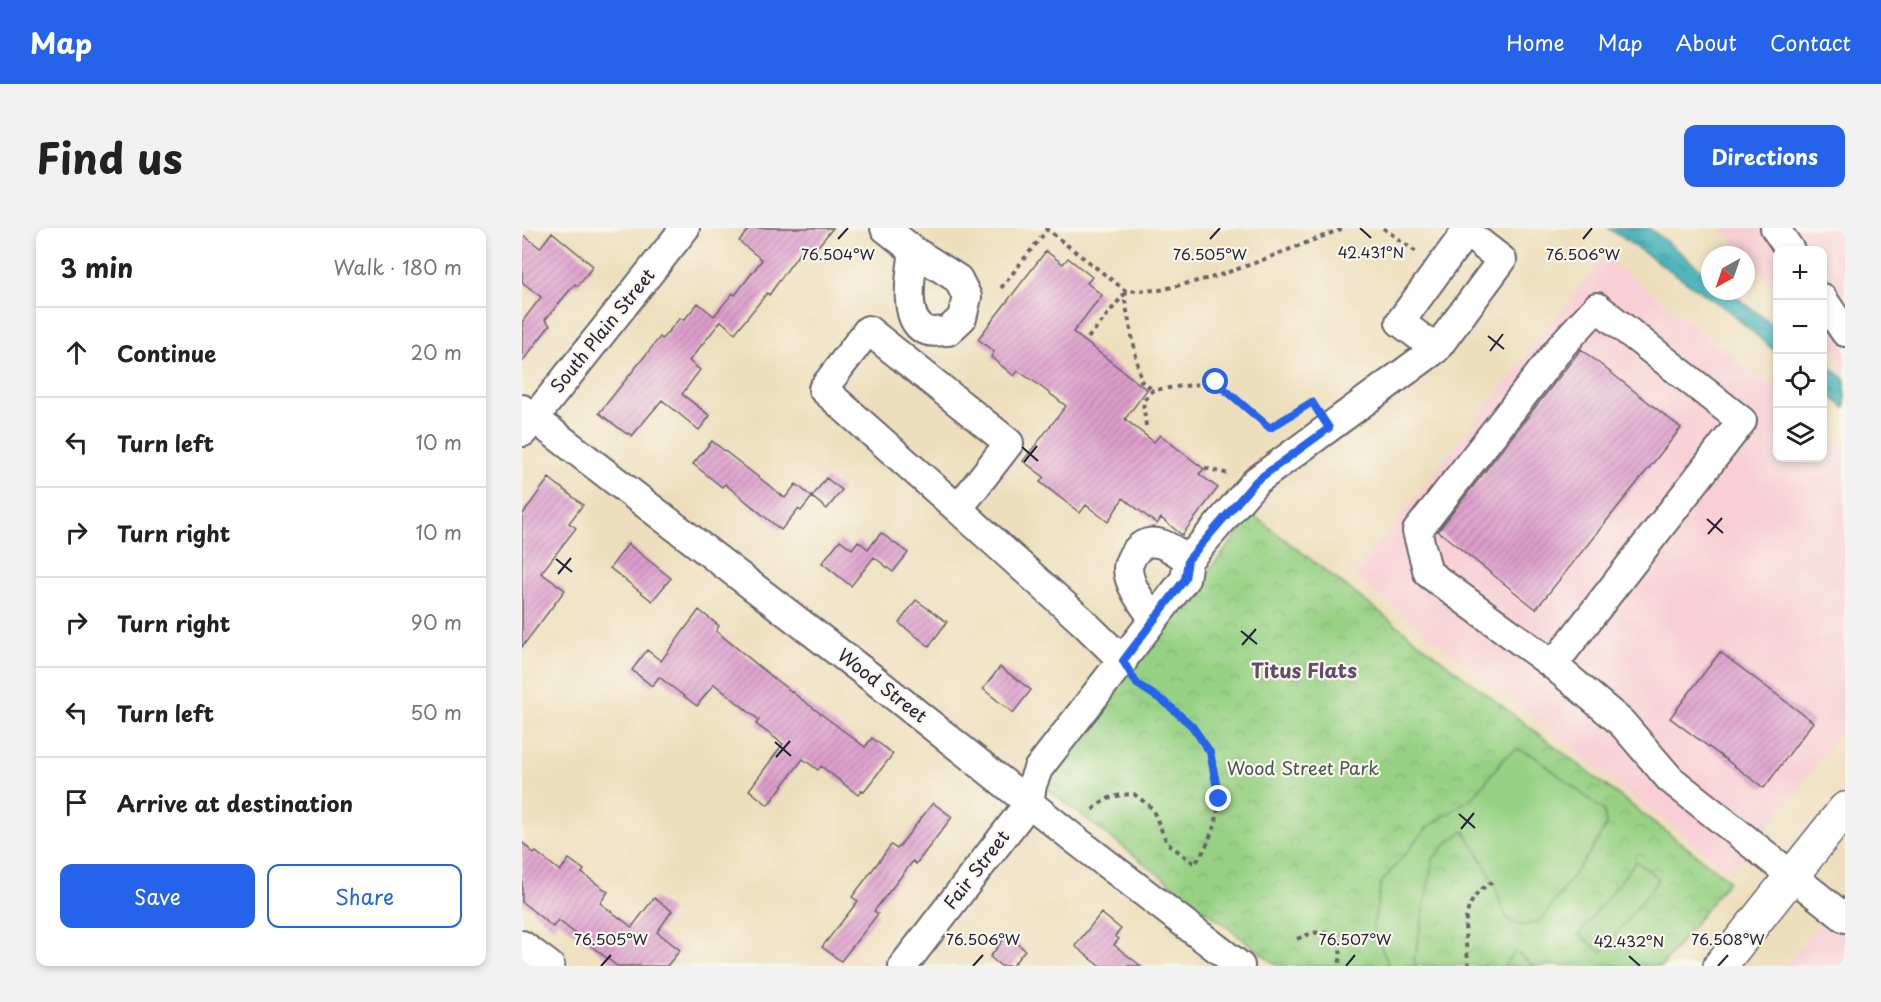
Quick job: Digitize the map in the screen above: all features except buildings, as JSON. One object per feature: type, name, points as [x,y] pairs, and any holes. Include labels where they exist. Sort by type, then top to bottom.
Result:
[{"type":"highway","points":[[1720,966],[1845,809]]},
{"type":"street","name":"South Plain Street","points":[[526,420],[685,228]]},
{"type":"street","points":[[885,228],[914,251],[958,279],[967,297],[962,318],[948,331],[927,331],[915,322],[908,294],[914,251]]},
{"type":"street","points":[[1775,228],[1787,246]]},
{"type":"street","points":[[1029,803],[1038,769],[1185,579],[1188,560],[1256,481],[1436,349],[1502,260],[1466,232],[1400,322],[1436,349]]},
{"type":"street","points":[[1823,300],[1845,332]]},
{"type":"street","points":[[1553,664],[1742,421],[1598,307],[1563,344],[1417,531],[1428,573],[1553,664],[1621,722],[1670,779],[1845,918]]},
{"type":"street","points":[[893,350],[915,322]]},
{"type":"street","points":[[958,509],[1010,443],[868,330],[823,389],[1083,621],[1123,661]]},
{"type":"street","name":"Wood Street","points":[[526,420],[872,678],[1240,966]]},
{"type":"street","points":[[1154,620],[1132,583],[1128,568],[1133,555],[1140,546],[1148,542],[1161,543],[1188,560]]},
{"type":"street","name":"Fair Street","points":[[903,966],[1029,803]]},
{"type":"street","points":[[522,945],[550,966]]},
{"type":"path","points":[[1001,288],[1046,229],[1126,291],[1160,290],[1214,277],[1344,228]]},
{"type":"path","points":[[1383,228],[1439,268]]},
{"type":"path","points":[[1088,338],[1126,291]]},
{"type":"path","points":[[1126,291],[1125,302],[1141,381],[1152,390]]},
{"type":"path","points":[[1146,426],[1143,401],[1152,390],[1216,382],[1270,428],[1312,402],[1329,428]]},
{"type":"path","points":[[1093,810],[1101,801],[1115,795],[1134,794],[1152,808],[1167,843],[1194,864],[1205,849],[1216,822],[1219,799],[1210,752],[1192,726],[1166,703],[1137,684],[1123,661]]},
{"type":"path","points":[[1469,966],[1465,924],[1469,904],[1484,886],[1494,881]]},
{"type":"path","points":[[1298,939],[1313,932],[1328,933],[1339,941],[1341,957],[1338,966]]},
{"type":"shaded area","points":[[1722,228],[1845,228],[1845,375],[1838,370],[1844,360],[1827,345],[1827,246],[1773,246],[1773,285],[1755,265],[1755,246],[1738,246]]},
{"type":"shaded area","points":[[1604,256],[1773,388],[1773,462],[1827,462],[1827,433],[1845,449],[1845,728],[1731,873],[1354,576]]},
{"type":"shaded area","points":[[1845,890],[1845,966],[1785,966]]},
{"type":"green space","name":"Wood Street Park","points":[[1253,515],[1729,880],[1662,966],[1278,966],[1045,787],[1049,773]]},
{"type":"green space","points":[[1517,749],[1534,756],[1604,811],[1606,826],[1595,845],[1541,920],[1522,925],[1515,923],[1505,914],[1496,888],[1464,831],[1447,843],[1433,859],[1414,961],[1416,966],[1389,966],[1373,928],[1381,883],[1427,828],[1473,797],[1505,757]]},
{"type":"green space","points":[[1636,861],[1659,879],[1602,952],[1579,934]]},
{"type":"green space","points":[[1515,951],[1534,966],[1504,966]]},
{"type":"water","points":[[1608,228],[1649,228],[1701,269],[1701,292]]},
{"type":"water","points":[[1713,300],[1741,300],[1773,325],[1773,350]]},
{"type":"water","points":[[1827,364],[1845,379],[1845,408],[1827,393]]},
{"type":"district","name":"Titus Flats","points":[[1304,671]]},
{"type":"route","points":[[1216,382],[1270,428],[1312,402],[1329,428],[1256,481],[1188,560],[1185,579],[1176,593],[1123,661],[1137,684],[1166,703],[1192,726],[1210,752],[1219,799]]}]
